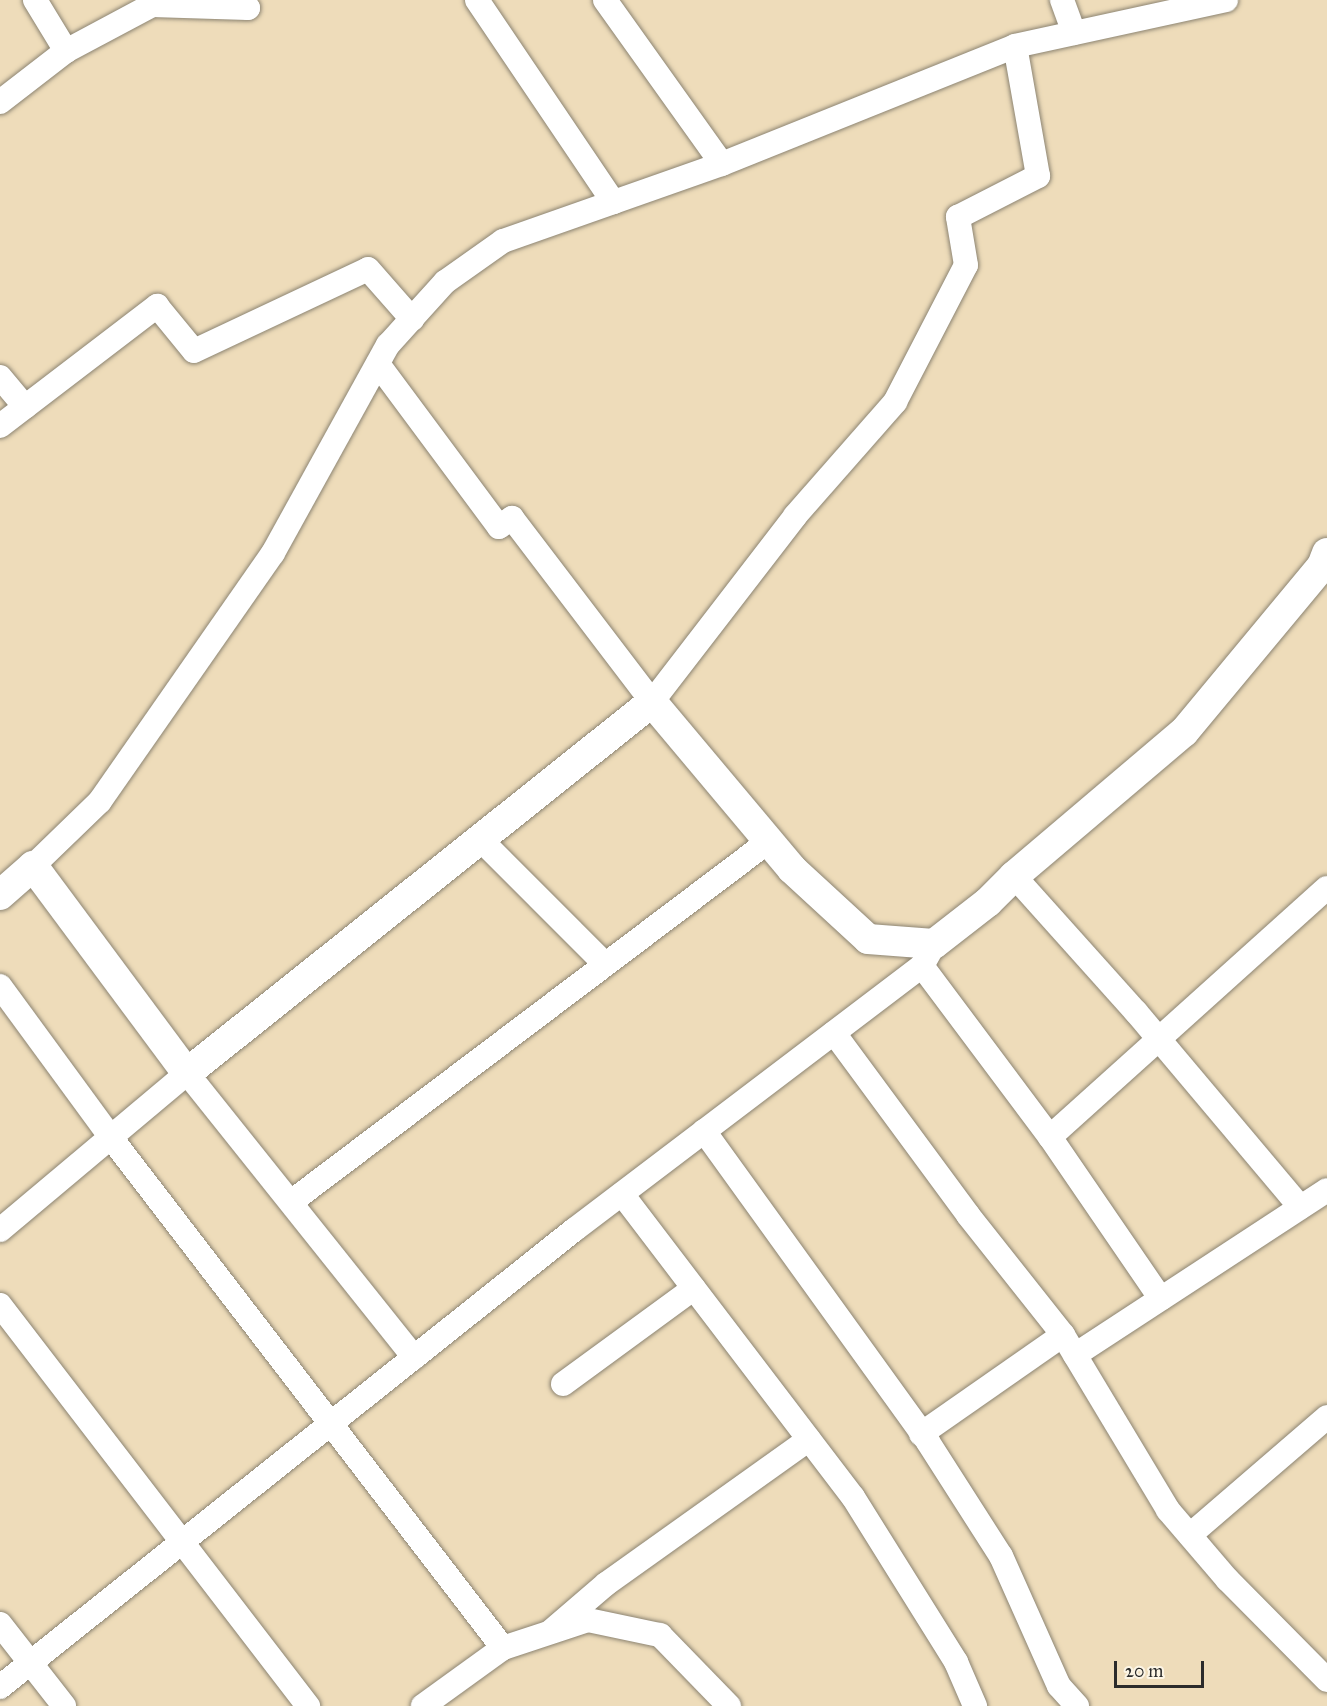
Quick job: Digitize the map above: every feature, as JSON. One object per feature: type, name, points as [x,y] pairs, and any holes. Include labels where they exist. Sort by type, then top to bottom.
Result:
[{"type":"street","points":[[35,0],[66,51]]},
{"type":"street","points":[[477,0],[613,202]]},
{"type":"street","points":[[1062,0],[1074,33]]},
{"type":"street","points":[[0,895],[99,801],[273,553],[388,345],[445,282],[503,241],[722,164],[1015,46],[1226,0]]},
{"type":"street","points":[[0,102],[66,51],[152,5],[252,3]]},
{"type":"street","points":[[616,4],[722,164]]},
{"type":"street","points":[[0,1230],[112,1139],[188,1073],[652,702],[795,516],[895,402],[966,265],[958,217],[1038,176],[1015,46]]},
{"type":"street","points":[[0,426],[156,306],[194,351],[368,269],[412,319]]},
{"type":"street","points":[[378,364],[499,527],[512,518],[652,702],[792,869],[868,939],[928,955],[1161,1299]]},
{"type":"street","points":[[0,377],[25,407]]},
{"type":"street","points":[[0,1687],[414,1357],[622,1194],[834,1033],[928,955],[1014,876],[1184,732],[1322,566],[1327,553]]},
{"type":"street","points":[[480,839],[606,964]]},
{"type":"street","points":[[291,1202],[769,841]]},
{"type":"street","points":[[33,866],[188,1073],[414,1357]]},
{"type":"street","points":[[1014,876],[1158,1038],[1300,1208]]},
{"type":"street","points":[[1050,1137],[1327,888]]},
{"type":"street","points":[[0,986],[112,1139],[503,1648]]},
{"type":"street","points":[[834,1033],[968,1215],[1069,1345],[1168,1510],[1227,1579],[1327,1680]]},
{"type":"street","points":[[704,1131],[921,1434],[1001,1556],[1059,1686],[1077,1706]]},
{"type":"street","points":[[921,1434],[1069,1345],[1161,1299],[1327,1190]]},
{"type":"street","points":[[622,1194],[853,1497],[956,1662],[975,1706]]},
{"type":"street","points":[[562,1384],[694,1288]]},
{"type":"street","points":[[0,1305],[308,1706]]},
{"type":"street","points":[[1190,1535],[1327,1418]]},
{"type":"street","points":[[550,1632],[606,1584],[809,1439]]},
{"type":"street","points":[[423,1706],[503,1648],[588,1620],[660,1635],[729,1706]]},
{"type":"street","points":[[0,1624],[64,1706]]}]
